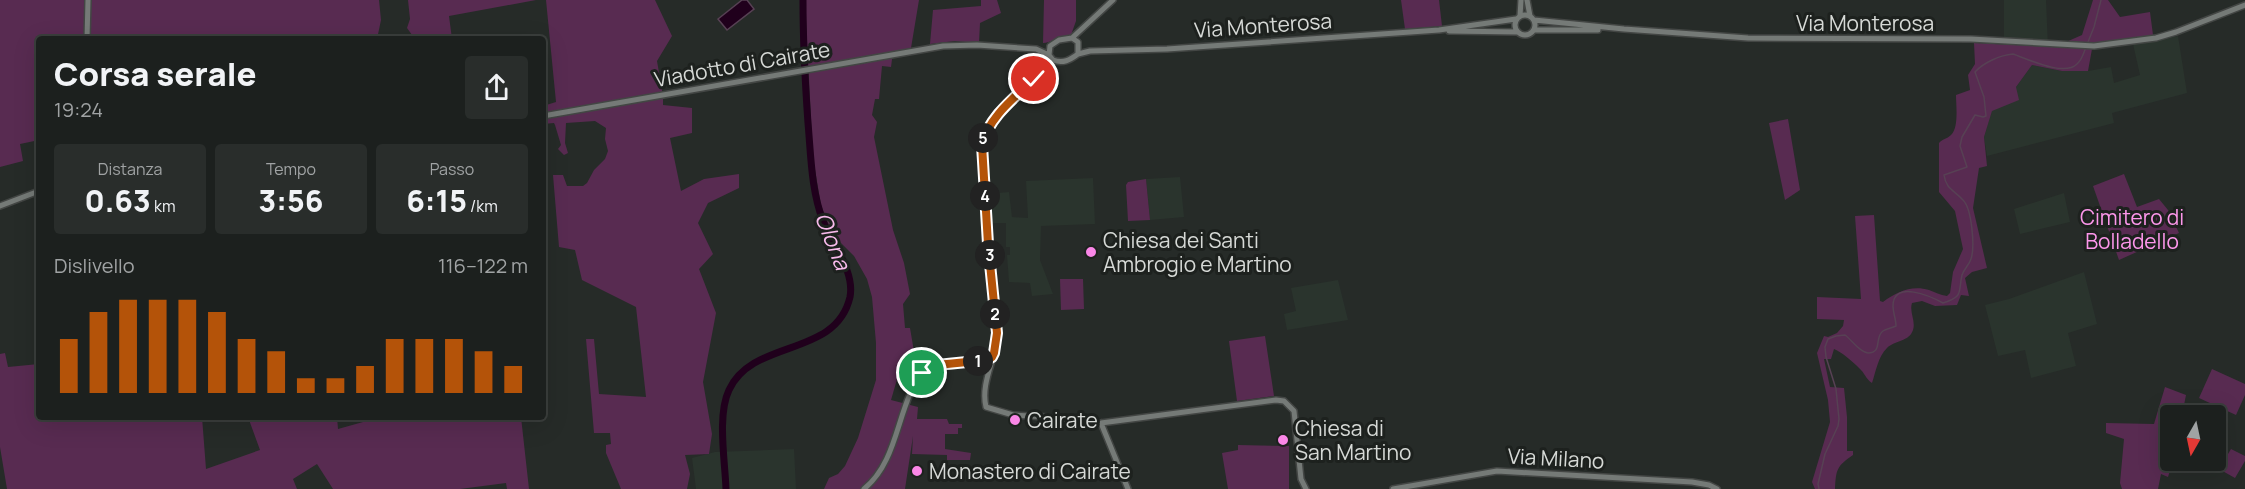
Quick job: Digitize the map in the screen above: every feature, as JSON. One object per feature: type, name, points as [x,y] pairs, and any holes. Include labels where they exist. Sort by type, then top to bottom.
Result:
[{"type":"main road","points":[[87,36],[88,0]]},
{"type":"main road","points":[[1037,76],[1057,62],[1067,61],[1077,46],[1083,29],[1113,0]]},
{"type":"main road","points":[[1521,0],[1515,24],[1518,32],[1526,35],[1534,30],[1527,0]]},
{"type":"main road","name":"Via Monterosa","points":[[1532,18],[1624,29],[1748,38],[1971,39],[2094,46],[2156,38],[2245,5]]},
{"type":"main road","points":[[1518,18],[1532,18]]},
{"type":"main road","name":"Via Monterosa","points":[[1077,46],[1090,51],[1167,49],[1439,30],[1518,18]]},
{"type":"main road","name":"Via Monterosa","points":[[1534,30],[1624,29]]},
{"type":"main road","name":"Via Monterosa","points":[[1439,30],[1518,32]]},
{"type":"main road","points":[[1016,47],[1050,46],[1059,40],[1077,46]]},
{"type":"main road","name":"Viadotto di Cairate","points":[[546,115],[892,54],[954,45],[1016,47]]},
{"type":"main road","points":[[1050,46],[1046,68],[1000,112],[985,132],[981,153],[997,333],[996,347],[984,396],[986,407],[1013,415],[1048,417],[1078,424],[1276,400],[1284,401],[1294,411],[1301,479],[1306,489]]},
{"type":"main road","points":[[1016,47],[1042,50],[1057,62]]},
{"type":"main road","points":[[0,206],[36,192]]},
{"type":"main road","points":[[864,489],[888,460],[907,401],[922,373],[937,365],[982,361],[992,357]]},
{"type":"main road","points":[[982,361],[990,368]]},
{"type":"main road","points":[[1101,423],[1128,489]]},
{"type":"main road","name":"Via Milano","points":[[1393,489],[1497,471],[1692,482],[1717,489]]},
{"type":"shaded area","points":[[742,0],[747,0],[754,9],[727,30],[718,19]]},
{"type":"shaded area","points":[[2004,0],[2046,0],[2048,47],[2004,45]]},
{"type":"shaded area","points":[[2178,36],[2187,93],[2112,113],[2114,123],[1987,156],[1984,137],[1992,110],[2016,87],[2032,65],[2062,71],[2088,71],[2111,67],[2114,83],[2140,75],[2133,44]]},
{"type":"shaded area","points":[[1180,177],[1184,217],[1150,220],[1146,179]]},
{"type":"shaded area","points":[[1093,178],[1095,224],[1041,226],[1040,260],[1053,294],[1032,296],[1030,283],[1009,282],[1007,255],[1010,255],[1010,247],[1006,247],[1006,223],[990,223],[987,194],[1009,192],[1012,217],[1028,218],[1026,181]]},
{"type":"shaded area","points":[[2064,193],[2070,222],[2020,234],[2014,209]]},
{"type":"shaded area","points":[[2084,272],[2097,324],[2068,333],[2076,366],[2031,378],[2025,350],[1998,356],[1985,305],[2009,299]]},
{"type":"shaded area","points":[[1338,280],[1348,320],[1287,330],[1284,314],[1296,311],[1291,288]]},
{"type":"shaded area","points":[[794,449],[796,489],[696,489],[692,458],[715,452]]},
{"type":"green space","points":[[0,0],[379,0],[381,20],[378,36],[36,36],[36,141],[20,144],[23,161],[0,167]]},
{"type":"green space","points":[[408,0],[536,0],[449,16],[452,36],[413,36],[407,28],[410,19]]},
{"type":"green space","points":[[546,0],[655,0],[672,36],[657,61],[663,105],[692,108],[692,133],[670,138],[681,191],[704,179],[739,174],[739,188],[708,203],[698,223],[713,254],[699,269],[716,313],[703,382],[712,434],[709,454],[685,455],[690,474],[687,489],[621,489],[606,453],[606,445],[611,444],[610,433],[594,433],[586,339],[594,339],[599,394],[646,397],[636,307],[582,280],[575,250],[559,247],[553,175],[563,175],[567,186],[583,186],[605,159],[608,151],[605,139],[606,128],[595,121],[566,123],[565,143],[568,153],[564,155],[558,149],[561,145],[554,123],[546,124],[546,105],[556,102]]},
{"type":"green space","points":[[805,0],[919,0],[911,48],[893,52],[891,67],[882,66],[879,99],[875,99],[872,115],[877,122],[874,137],[893,230],[904,263],[910,294],[903,304],[905,328],[910,328],[918,375],[915,380],[898,376],[891,400],[918,407],[917,419],[947,419],[949,424],[962,424],[962,428],[958,428],[958,434],[945,434],[945,449],[971,453],[970,460],[947,460],[947,455],[912,454],[913,436],[905,489],[824,489],[829,478],[838,474],[845,466],[858,438],[876,380],[876,343],[872,297],[867,279],[854,256],[833,235],[821,205],[813,158]]},
{"type":"green space","points":[[981,0],[997,0],[1001,13],[980,23],[979,43],[955,41],[930,44],[933,10],[981,6]]},
{"type":"green space","points":[[1044,0],[1076,0],[1076,21],[1071,35],[1043,43]]},
{"type":"green space","points":[[1401,0],[1439,0],[1442,26],[1405,29]]},
{"type":"green space","points":[[2093,0],[2108,0],[2120,17],[2150,12],[2153,35],[2106,43],[2066,42],[2082,35]]},
{"type":"green space","points":[[1974,43],[2092,49],[2088,71],[2062,71],[2032,65],[2016,87],[2019,100],[1992,111],[1984,137],[1987,166],[1979,168],[1973,208],[1987,268],[1972,272],[1965,278],[1969,296],[1961,295],[1957,305],[1935,306],[1922,301],[1912,303],[1914,327],[1911,334],[1890,345],[1884,352],[1872,383],[1854,363],[1837,350],[1834,349],[1831,359],[1824,359],[1830,387],[1844,388],[1847,451],[1853,451],[1853,455],[1838,469],[1835,489],[1815,489],[1812,482],[1830,422],[1828,400],[1817,353],[1824,336],[1828,337],[1837,333],[1843,326],[1844,320],[1817,319],[1817,297],[1861,299],[1855,216],[1874,215],[1880,301],[1883,302],[1899,292],[1916,288],[1947,296],[1950,293],[1953,272],[1963,249],[1955,211],[1939,192],[1939,143],[1954,132],[1957,116],[1956,95],[1970,90],[1968,75],[1975,64]]},
{"type":"green space","points":[[1788,119],[1800,190],[1785,200],[1769,123]]},
{"type":"green space","name":"Cimitero di Bolladello","points":[[2124,174],[2137,207],[2159,199],[2168,210],[2179,233],[2119,260],[2093,186]]},
{"type":"green space","points":[[1146,179],[1150,220],[1128,221],[1126,185],[1128,182]]},
{"type":"green space","points":[[1060,279],[1083,279],[1084,309],[1061,310]]},
{"type":"green space","points":[[1265,336],[1274,396],[1237,401],[1229,341]]},
{"type":"green space","points":[[5,353],[8,367],[36,364],[36,420],[202,420],[206,469],[260,450],[249,420],[337,420],[338,429],[370,420],[521,420],[529,489],[507,489],[506,483],[460,489],[333,489],[317,464],[293,479],[297,489],[7,489],[0,447],[0,354]]},
{"type":"green space","points":[[2212,369],[2245,384],[2245,395],[2236,415],[2226,410],[2226,405],[2214,405],[2199,398]]},
{"type":"green space","points":[[2165,387],[2186,395],[2184,405],[2160,405],[2160,471],[2170,471],[2168,477],[2161,474],[2158,489],[2122,489],[2120,483],[2124,439],[2106,433],[2106,423],[2154,424]]},
{"type":"green space","points":[[1238,445],[1289,446],[1289,489],[1228,489],[1222,453],[1238,450]]},
{"type":"green space","points":[[2231,449],[2245,456],[2245,461],[2235,478],[2223,471],[2226,471],[2226,457]]},
{"type":"waterway","name":"Olona","points":[[726,489],[723,412],[729,390],[741,374],[756,362],[812,340],[829,330],[842,316],[850,297],[849,277],[823,221],[814,185],[806,92],[803,0]]},
{"type":"waterway","points":[[2088,42],[2101,0]]},
{"type":"waterway","points":[[1819,489],[1818,484],[1825,454],[1839,419],[1836,389],[1826,357],[1825,347],[1828,339],[1845,335],[1862,350],[1868,353],[1873,352],[1877,348],[1880,334],[1896,326],[1893,306],[1899,293],[1914,292],[1943,303],[1959,293],[1962,275],[1972,253],[1972,228],[1966,205],[1949,186],[1944,175],[1967,167],[1960,146],[1962,137],[1975,115],[1986,116],[1984,97],[1975,72],[1992,60],[2013,54],[2046,66],[2071,68],[2080,60],[2086,47]]},
{"type":"place","name":"Chiesa dei Santi Ambrogio e Martino","points":[[1091,252]]},
{"type":"place","name":"Cairate","points":[[1015,420]]},
{"type":"place","name":"Chiesa di San Martino","points":[[1283,440]]},
{"type":"place","name":"Monastero di Cairate","points":[[917,471]]},
{"type":"route","points":[[922,373],[937,365],[987,360],[994,353],[997,333],[987,234],[982,145],[985,132],[995,119],[1034,79]]}]
